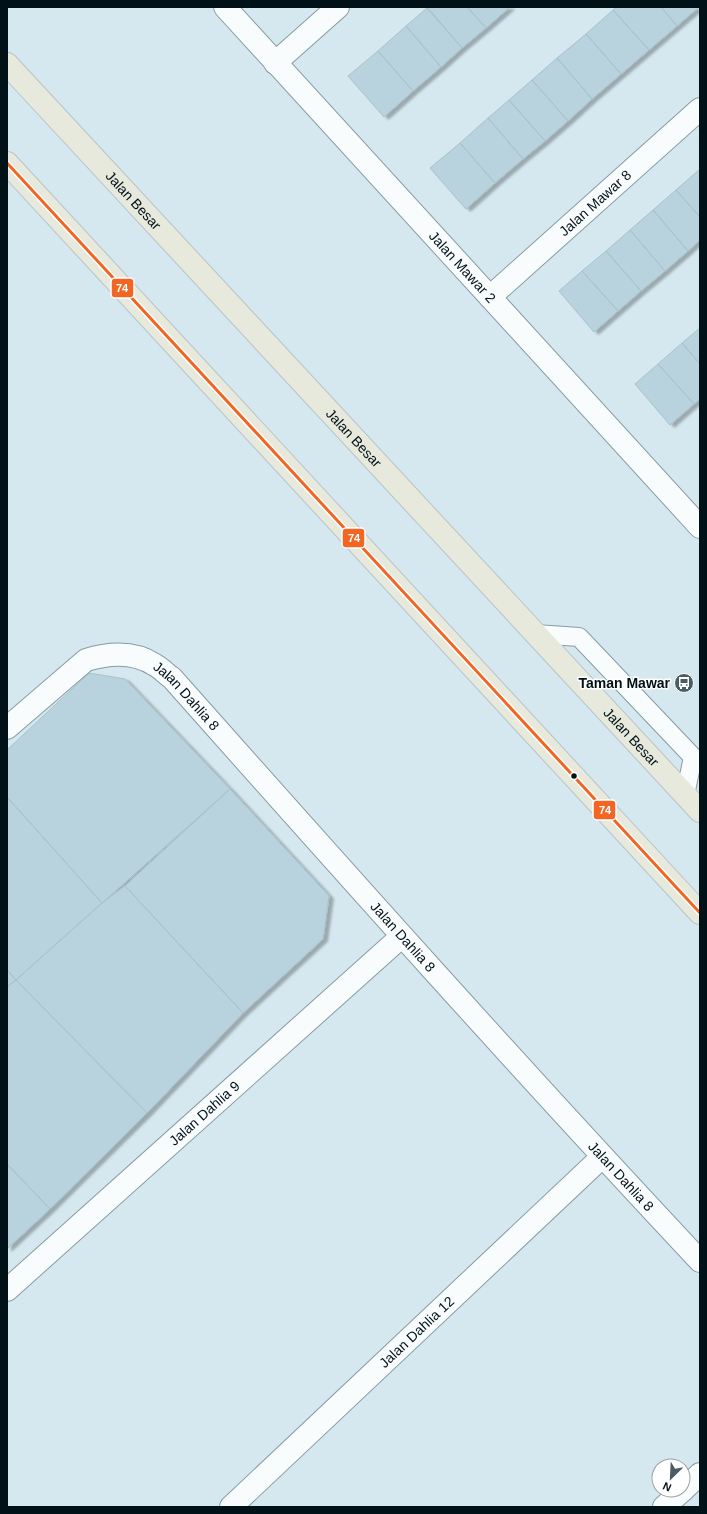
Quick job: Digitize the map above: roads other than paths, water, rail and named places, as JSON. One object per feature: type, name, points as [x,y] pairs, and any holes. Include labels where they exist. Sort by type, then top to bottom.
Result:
[{"type":"main road","name":"Jalan Besar","points":[[7,64],[700,811]]},
{"type":"main road","points":[[7,163],[700,913]]},
{"type":"street","name":"Jalan Mawar 2","points":[[225,7],[490,297],[697,517]]},
{"type":"street","points":[[276,62],[338,7]]},
{"type":"street","name":"Jalan Mawar 8","points":[[490,297],[700,110]]},
{"type":"street","name":"Jalan Dahlia 8","points":[[7,728],[86,660],[111,654],[134,656],[154,664],[172,678],[402,937],[602,1157],[700,1261]]},
{"type":"street","name":"Jalan Dahlia 9","points":[[7,1290],[402,937]]},
{"type":"street","name":"Jalan Dahlia 12","points":[[231,1507],[602,1157]]},
{"type":"street","points":[[691,1482],[700,1474]]},
{"type":"street","points":[[664,1507],[674,1498]]},
{"type":"lane","points":[[536,634],[579,637],[693,757],[685,795]]},
{"type":"place","name":"Taman Mawar","points":[[684,683]]}]
